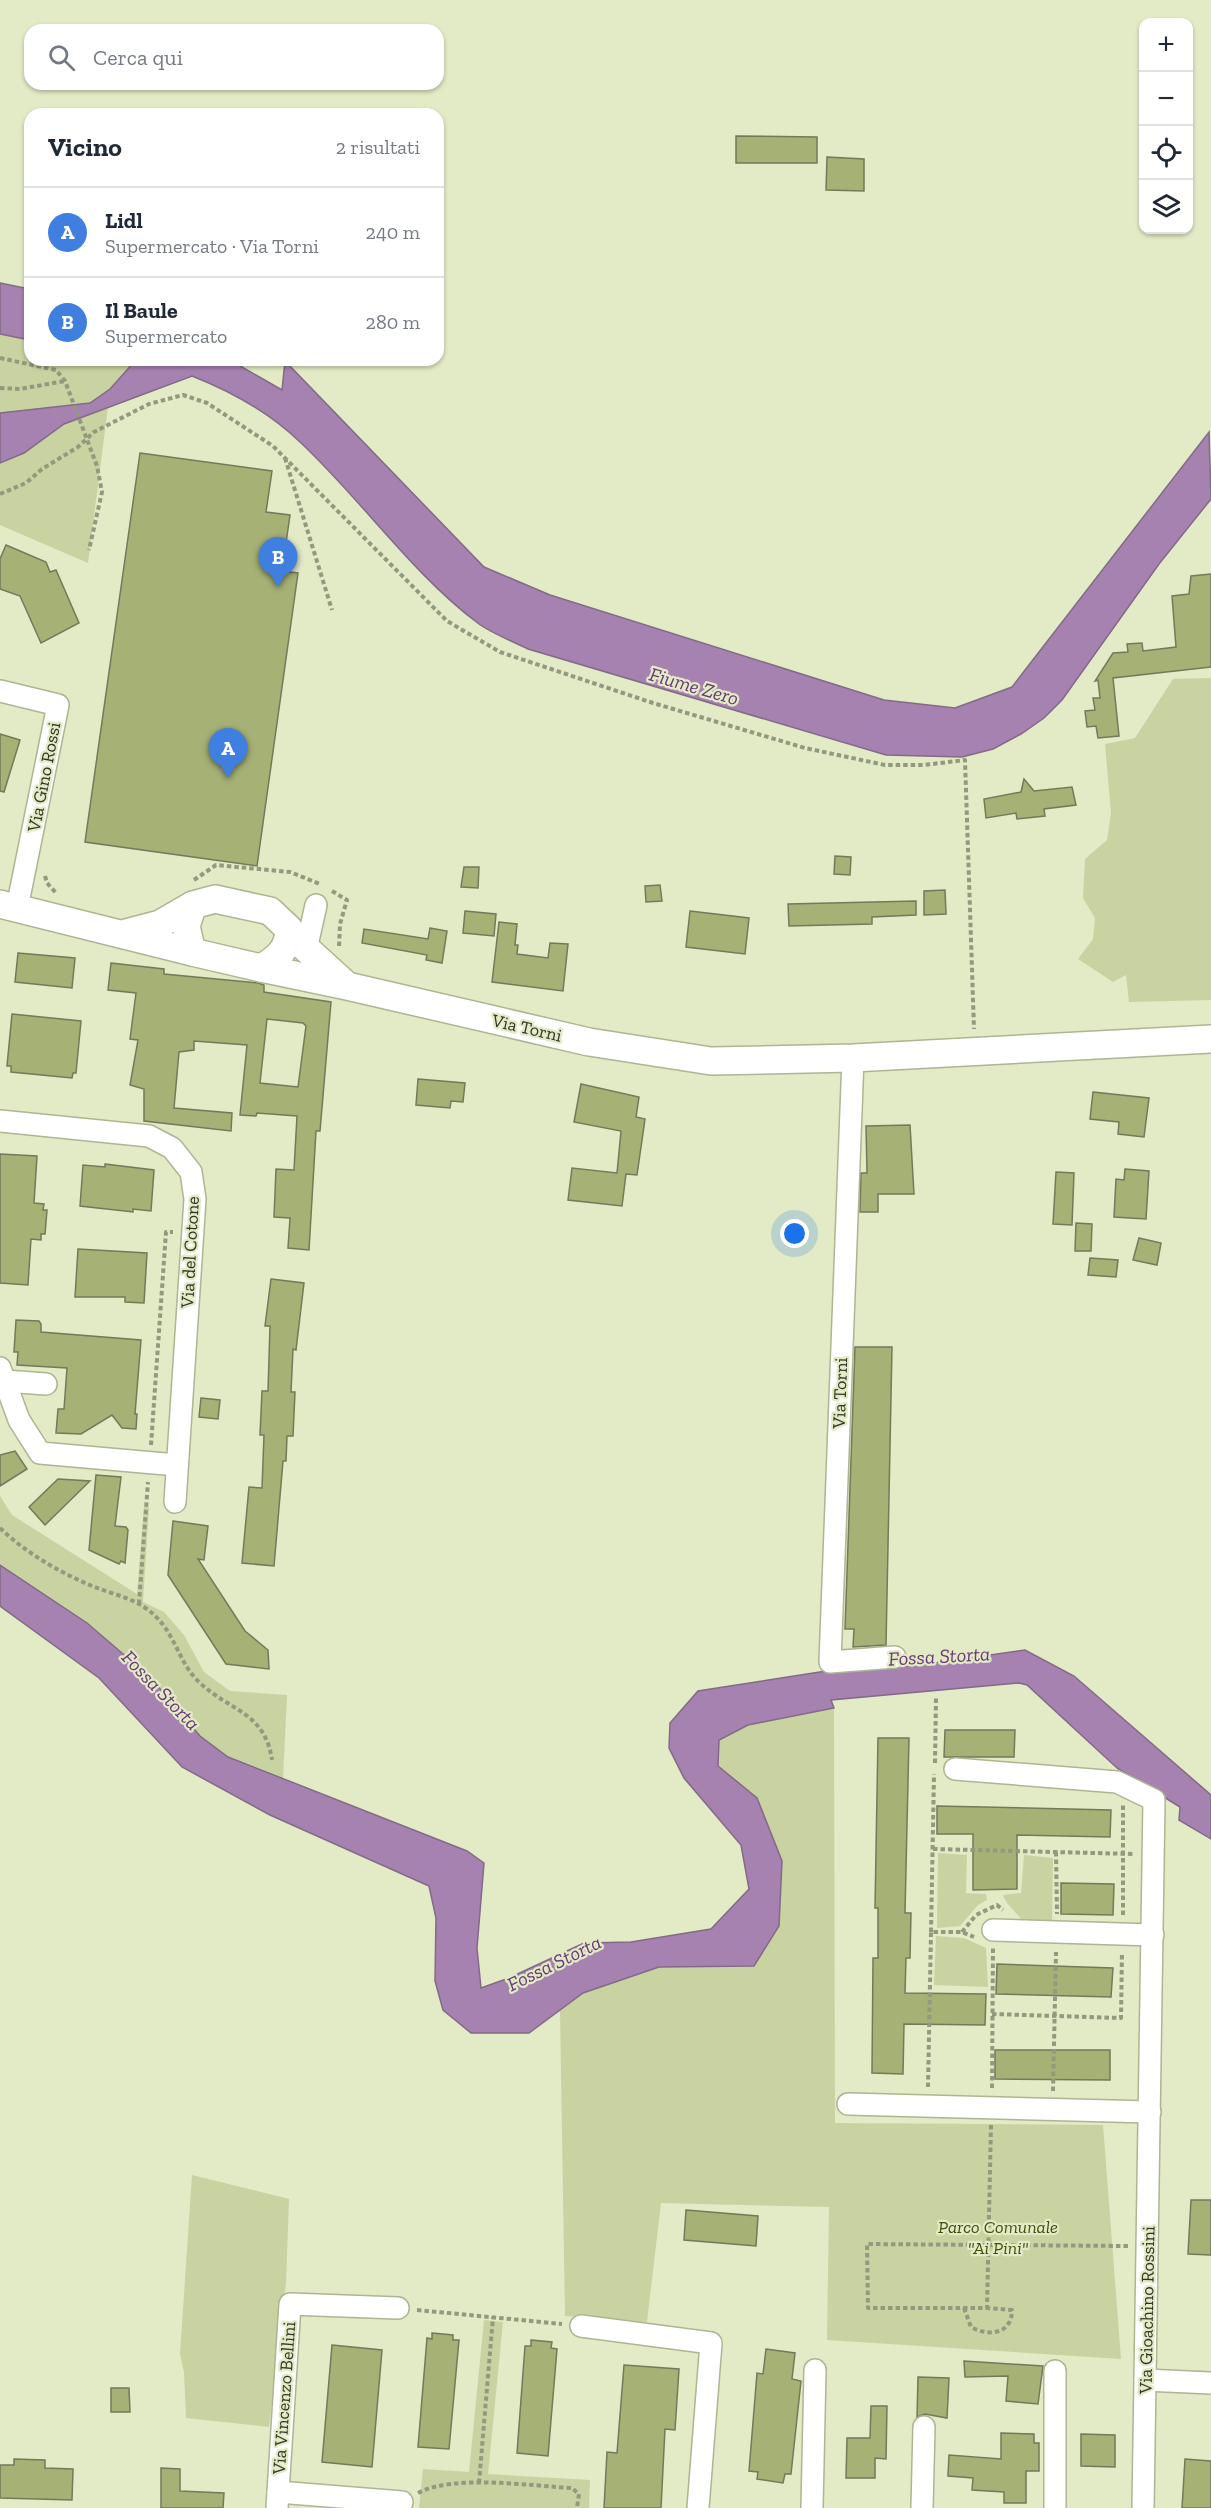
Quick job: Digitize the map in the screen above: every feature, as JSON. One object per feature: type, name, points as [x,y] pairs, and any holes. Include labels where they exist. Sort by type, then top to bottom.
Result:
[{"type":"main road","name":"Via Torni","points":[[123,934],[160,924],[190,895],[270,911],[289,929],[297,942],[347,986]]},
{"type":"main road","points":[[190,895],[186,926],[192,952]]},
{"type":"main road","name":"Via Torni","points":[[9,906],[261,969],[347,986],[589,1042],[711,1061],[853,1058],[1211,1039]]},
{"type":"main road","points":[[261,969],[277,959],[286,946],[297,942]]},
{"type":"street","name":"Via Gino Rossi","points":[[0,691],[58,705],[28,857],[9,906]]},
{"type":"street","points":[[297,942],[316,905]]},
{"type":"street","name":"Via Torni","points":[[853,1058],[830,1662],[895,1657]]},
{"type":"street","name":"Via del Cotone","points":[[0,1121],[149,1136],[172,1148],[191,1172],[195,1199],[175,1502]]},
{"type":"street","points":[[2,1374],[20,1420],[40,1453],[177,1465]]},
{"type":"street","points":[[2,1374],[46,1384]]},
{"type":"street","name":"Via Gioachino Rossini","points":[[955,1769],[1117,1782],[1154,1800],[1143,2508]]},
{"type":"street","points":[[989,1939],[1057,1932],[1153,1935]]},
{"type":"street","points":[[848,2104],[1150,2112]]},
{"type":"street","name":"Via Vincenzo Bellini","points":[[398,2308],[290,2304],[277,2500],[402,2502]]},
{"type":"street","points":[[581,2326],[711,2343],[698,2508]]},
{"type":"street","points":[[812,2508],[815,2370]]},
{"type":"street","points":[[1055,2371],[1055,2508]]},
{"type":"street","points":[[1145,2380],[1211,2383]]},
{"type":"street","points":[[922,2508],[924,2427]]},
{"type":"path","points":[[0,358],[24,363]]},
{"type":"path","points":[[37,366],[56,370],[65,381],[87,438],[102,492],[89,550]]},
{"type":"path","points":[[0,388],[20,389],[65,381]]},
{"type":"path","points":[[0,494],[26,483],[42,469],[78,447],[94,432],[149,404],[183,396],[207,403],[235,419],[285,458],[447,621],[501,652],[653,703],[805,748],[885,765],[924,765],[965,760],[974,1035]]},
{"type":"path","points":[[285,458],[332,610]]},
{"type":"path","points":[[28,857],[42,859],[46,883],[59,896]]},
{"type":"path","points":[[190,895],[216,865],[290,872],[308,877],[347,900],[339,924],[338,946],[345,955]]},
{"type":"path","points":[[139,1604],[166,1232],[182,1233]]},
{"type":"path","points":[[0,1528],[22,1547],[56,1568],[139,1604],[159,1620],[172,1636],[187,1667],[200,1683],[257,1724],[268,1740],[272,1760]]},
{"type":"path","points":[[927,2107],[936,1698]]},
{"type":"path","points":[[933,1850],[1153,1855]]},
{"type":"path","points":[[1053,2086],[1057,1932],[1056,1852]]},
{"type":"path","points":[[931,1932],[962,1932],[989,1939],[992,2109],[987,2308]]},
{"type":"path","points":[[964,2308],[971,2327],[981,2332],[991,2334],[1004,2329],[1012,2318],[1012,2310],[987,2308],[964,2308],[868,2308],[867,2244],[1148,2247]]},
{"type":"path","points":[[398,2308],[581,2326]]},
{"type":"path","points":[[479,2483],[493,2317]]},
{"type":"path","points":[[402,2502],[430,2486],[479,2483],[572,2488],[579,2494],[577,2508]]},
{"type":"green space","points":[[0,334],[24,339],[24,366],[131,366],[110,389],[90,403],[0,413]]},
{"type":"green space","points":[[108,407],[88,563],[0,525],[0,463],[24,453],[64,424]]},
{"type":"green space","points":[[1211,678],[1211,1000],[1129,1002],[1126,975],[1113,982],[1078,959],[1093,939],[1095,918],[1083,898],[1085,859],[1107,840],[1111,813],[1105,744],[1135,738],[1173,679]]},
{"type":"green space","points":[[0,1496],[12,1515],[137,1594],[144,1506],[149,1507],[143,1602],[164,1612],[184,1635],[204,1672],[230,1691],[287,1695],[283,1779],[228,1757],[200,1736],[150,1677],[0,1565]]},
{"type":"green space","name":"Parco Comunale \"Ai Pini\"","points":[[834,1708],[835,2123],[1103,2125],[1121,2359],[827,2340],[829,2207],[661,2203],[647,2322],[565,2316],[560,2010],[583,1993],[659,1967],[754,1965],[757,1798],[718,1766],[719,1739],[748,1725]]},
{"type":"green space","points":[[938,1853],[967,1855],[966,1893],[986,1894],[987,1900],[978,1905],[960,1926],[937,1928]]},
{"type":"green space","points":[[1024,1855],[1053,1858],[1052,1920],[1022,1921],[1004,1899],[1003,1895],[1021,1893]]},
{"type":"green space","points":[[936,1936],[964,1938],[986,1948],[988,1987],[934,1985]]},
{"type":"green space","points":[[192,2175],[289,2199],[286,2283],[269,2427],[186,2418],[184,2372],[180,2354]]},
{"type":"green space","points":[[484,2320],[503,2322],[488,2474],[590,2480],[589,2508],[419,2508],[423,2469],[469,2472]]},
{"type":"water","points":[[0,283],[24,288],[24,339],[0,334]]},
{"type":"water","name":"Fiume Zero","points":[[131,366],[240,366],[282,390],[284,366],[290,366],[484,567],[550,595],[884,700],[955,708],[1012,687],[1209,432],[1211,499],[1159,564],[1062,700],[1044,718],[993,749],[962,757],[886,755],[528,649],[490,631],[431,582],[344,487],[288,431],[249,404],[192,376],[64,424],[24,453],[0,463],[0,413],[90,403],[110,389]]},
{"type":"water","name":"Fossa Storta","points":[[0,1565],[87,1623],[151,1678],[200,1736],[228,1757],[467,1851],[484,1863],[477,1948],[481,1988],[509,1978],[584,1943],[631,1942],[711,1929],[749,1889],[741,1845],[684,1778],[669,1748],[670,1723],[698,1691],[839,1669],[913,1666],[1025,1650],[1074,1676],[1211,1795],[1211,1839],[1179,1820],[1180,1807],[1117,1768],[1027,1685],[1019,1683],[831,1700],[834,1708],[748,1725],[719,1740],[718,1766],[757,1798],[782,1861],[779,1926],[754,1966],[659,1967],[583,1993],[529,2033],[471,2033],[443,2010],[435,1981],[436,1918],[429,1886],[270,1815],[182,1767],[99,1678],[0,1606]]},
{"type":"building","points":[[736,136],[817,137],[817,163],[736,163]]},
{"type":"building","points":[[827,157],[864,159],[864,191],[826,190]]},
{"type":"building","points":[[140,453],[272,471],[266,512],[290,515],[282,571],[298,573],[257,866],[85,842]]},
{"type":"building","points":[[6,545],[46,562],[50,572],[56,570],[79,623],[41,643],[20,596],[0,589],[0,559]]},
{"type":"building","points":[[1211,574],[1211,667],[1113,678],[1119,736],[1098,738],[1096,726],[1087,727],[1085,711],[1095,710],[1093,698],[1100,698],[1098,680],[1095,681],[1113,653],[1128,652],[1127,644],[1142,643],[1143,651],[1176,647],[1172,596],[1189,594],[1191,576]]},
{"type":"building","points":[[0,734],[20,740],[4,792],[0,791]]},
{"type":"building","points":[[1024,779],[1034,791],[1072,787],[1076,805],[1044,809],[1045,816],[1017,819],[1016,813],[986,818],[984,799],[1021,792]]},
{"type":"building","points":[[835,856],[851,857],[850,875],[834,874]]},
{"type":"building","points":[[464,867],[479,867],[478,888],[461,887]]},
{"type":"building","points":[[660,885],[662,901],[646,902],[645,886]]},
{"type":"building","points":[[945,890],[946,914],[924,915],[924,891]]},
{"type":"building","points":[[916,901],[916,915],[872,917],[872,924],[789,926],[788,904]]},
{"type":"building","points":[[465,911],[496,914],[494,936],[463,933]]},
{"type":"building","points":[[690,911],[749,918],[745,954],[686,947]]},
{"type":"building","points":[[499,922],[517,924],[515,945],[518,945],[517,954],[548,958],[550,943],[568,944],[563,991],[492,982]]},
{"type":"building","points":[[430,928],[447,931],[442,963],[426,960],[427,955],[362,943],[364,929],[428,939]]},
{"type":"building","points":[[18,953],[75,958],[72,988],[15,982]]},
{"type":"building","points":[[111,963],[164,969],[164,974],[258,983],[264,985],[264,992],[331,1002],[320,1131],[316,1131],[309,1250],[288,1248],[290,1218],[274,1217],[276,1169],[294,1170],[297,1116],[257,1113],[256,1116],[240,1115],[247,1045],[194,1041],[194,1050],[179,1052],[174,1108],[232,1113],[231,1131],[144,1121],[144,1089],[130,1085],[138,1040],[130,1039],[136,993],[108,990]],"holes":[[[267,1019],[303,1023],[306,1026],[298,1087],[260,1083]]]},
{"type":"building","points":[[12,1014],[81,1021],[76,1073],[73,1073],[72,1078],[11,1072],[11,1066],[7,1066]]},
{"type":"building","points":[[418,1079],[465,1083],[463,1102],[451,1101],[450,1108],[416,1105]]},
{"type":"building","points":[[581,1084],[639,1097],[636,1117],[645,1119],[637,1175],[626,1174],[622,1206],[568,1200],[572,1168],[617,1173],[621,1131],[574,1122]]},
{"type":"building","points":[[1093,1092],[1149,1098],[1144,1137],[1118,1134],[1119,1122],[1090,1119]]},
{"type":"building","points":[[910,1125],[914,1194],[878,1194],[878,1212],[860,1212],[861,1173],[867,1173],[866,1126]]},
{"type":"building","points":[[0,1154],[37,1156],[34,1203],[44,1204],[43,1210],[47,1210],[45,1234],[41,1234],[41,1240],[31,1239],[28,1285],[0,1283]]},
{"type":"building","points":[[105,1164],[154,1170],[151,1211],[133,1209],[133,1212],[80,1206],[83,1165],[105,1167]]},
{"type":"building","points":[[1125,1169],[1149,1171],[1146,1219],[1114,1217],[1116,1179],[1124,1180]]},
{"type":"building","points":[[1056,1172],[1074,1173],[1072,1225],[1053,1224]]},
{"type":"building","points":[[1076,1223],[1092,1224],[1091,1251],[1075,1251]]},
{"type":"building","points":[[1139,1238],[1161,1243],[1157,1265],[1133,1260]]},
{"type":"building","points":[[78,1249],[147,1253],[144,1303],[125,1302],[125,1297],[75,1297]]},
{"type":"building","points":[[1090,1258],[1118,1260],[1116,1277],[1088,1275]]},
{"type":"building","points":[[271,1279],[304,1283],[296,1350],[293,1349],[291,1392],[295,1392],[293,1436],[287,1436],[286,1461],[283,1461],[274,1566],[242,1563],[249,1487],[262,1488],[264,1435],[260,1435],[262,1391],[268,1391],[270,1326],[265,1326]]},
{"type":"building","points":[[16,1320],[39,1321],[41,1332],[141,1340],[135,1414],[137,1414],[136,1429],[122,1428],[112,1415],[81,1434],[56,1433],[58,1409],[64,1409],[67,1368],[17,1365],[18,1352],[14,1352]]},
{"type":"building","points":[[855,1347],[892,1347],[886,1645],[853,1647],[854,1629],[845,1629]]},
{"type":"building","points":[[201,1398],[220,1400],[218,1419],[199,1417]]},
{"type":"building","points":[[15,1451],[27,1469],[0,1486],[0,1455]]},
{"type":"building","points":[[96,1475],[121,1477],[115,1526],[126,1527],[128,1530],[125,1563],[121,1561],[119,1564],[89,1550]]},
{"type":"building","points":[[58,1479],[90,1481],[45,1525],[29,1507]]},
{"type":"building","points":[[173,1521],[208,1526],[204,1560],[198,1559],[245,1631],[268,1650],[269,1669],[226,1664],[168,1575]]},
{"type":"building","points":[[945,1730],[1015,1730],[1014,1757],[944,1757]]},
{"type":"building","points":[[878,1738],[909,1738],[905,1913],[911,1913],[910,1958],[906,1958],[905,1993],[986,1994],[985,2025],[904,2024],[903,2074],[872,2073],[873,1958],[878,1958],[878,1908],[875,1908]]},
{"type":"building","points":[[937,1806],[1111,1810],[1110,1837],[1017,1835],[1017,1889],[973,1890],[973,1834],[937,1834]]},
{"type":"building","points":[[1061,1883],[1114,1884],[1113,1915],[1061,1914]]},
{"type":"building","points":[[997,1964],[1113,1968],[1111,1997],[996,1994]]},
{"type":"building","points":[[995,2050],[1110,2050],[1110,2080],[995,2079]]},
{"type":"building","points":[[1191,2200],[1211,2200],[1211,2255],[1188,2254]]},
{"type":"building","points":[[686,2210],[758,2216],[756,2246],[684,2240]]},
{"type":"building","points":[[432,2333],[453,2335],[453,2340],[459,2340],[449,2449],[418,2447],[427,2338],[432,2339]]},
{"type":"building","points":[[531,2340],[552,2342],[551,2348],[557,2349],[548,2456],[517,2453],[525,2346],[531,2346]]},
{"type":"building","points":[[332,2345],[382,2350],[372,2467],[322,2462]]},
{"type":"building","points":[[766,2349],[795,2353],[792,2379],[801,2381],[791,2474],[785,2474],[783,2483],[757,2479],[758,2472],[749,2471],[757,2373],[763,2374]]},
{"type":"building","points":[[964,2361],[1043,2366],[1038,2404],[1006,2401],[1008,2376],[965,2377]]},
{"type":"building","points":[[624,2365],[679,2369],[675,2430],[665,2429],[661,2508],[604,2508],[607,2452],[617,2453]]},
{"type":"building","points":[[918,2377],[949,2378],[947,2418],[925,2414],[917,2417]]},
{"type":"building","points":[[111,2388],[129,2388],[130,2412],[111,2412]]},
{"type":"building","points":[[871,2406],[887,2406],[886,2459],[875,2458],[875,2478],[846,2478],[847,2438],[870,2438]]},
{"type":"building","points":[[1001,2433],[1034,2434],[1034,2443],[1039,2443],[1039,2471],[1026,2471],[1026,2503],[1004,2503],[1004,2492],[972,2490],[973,2478],[948,2476],[949,2455],[1001,2459]]},
{"type":"building","points":[[1081,2434],[1115,2435],[1115,2467],[1081,2466]]},
{"type":"building","points":[[14,2459],[45,2460],[45,2468],[73,2469],[72,2500],[0,2498],[0,2465],[14,2465]]},
{"type":"building","points":[[1185,2459],[1211,2461],[1211,2508],[1182,2508]]},
{"type":"building","points":[[161,2468],[180,2469],[180,2491],[224,2493],[223,2508],[161,2508]]},
{"type":"place","name":"Il Baule","points":[[278,587]]},
{"type":"place","name":"Lidl","points":[[228,778]]}]
